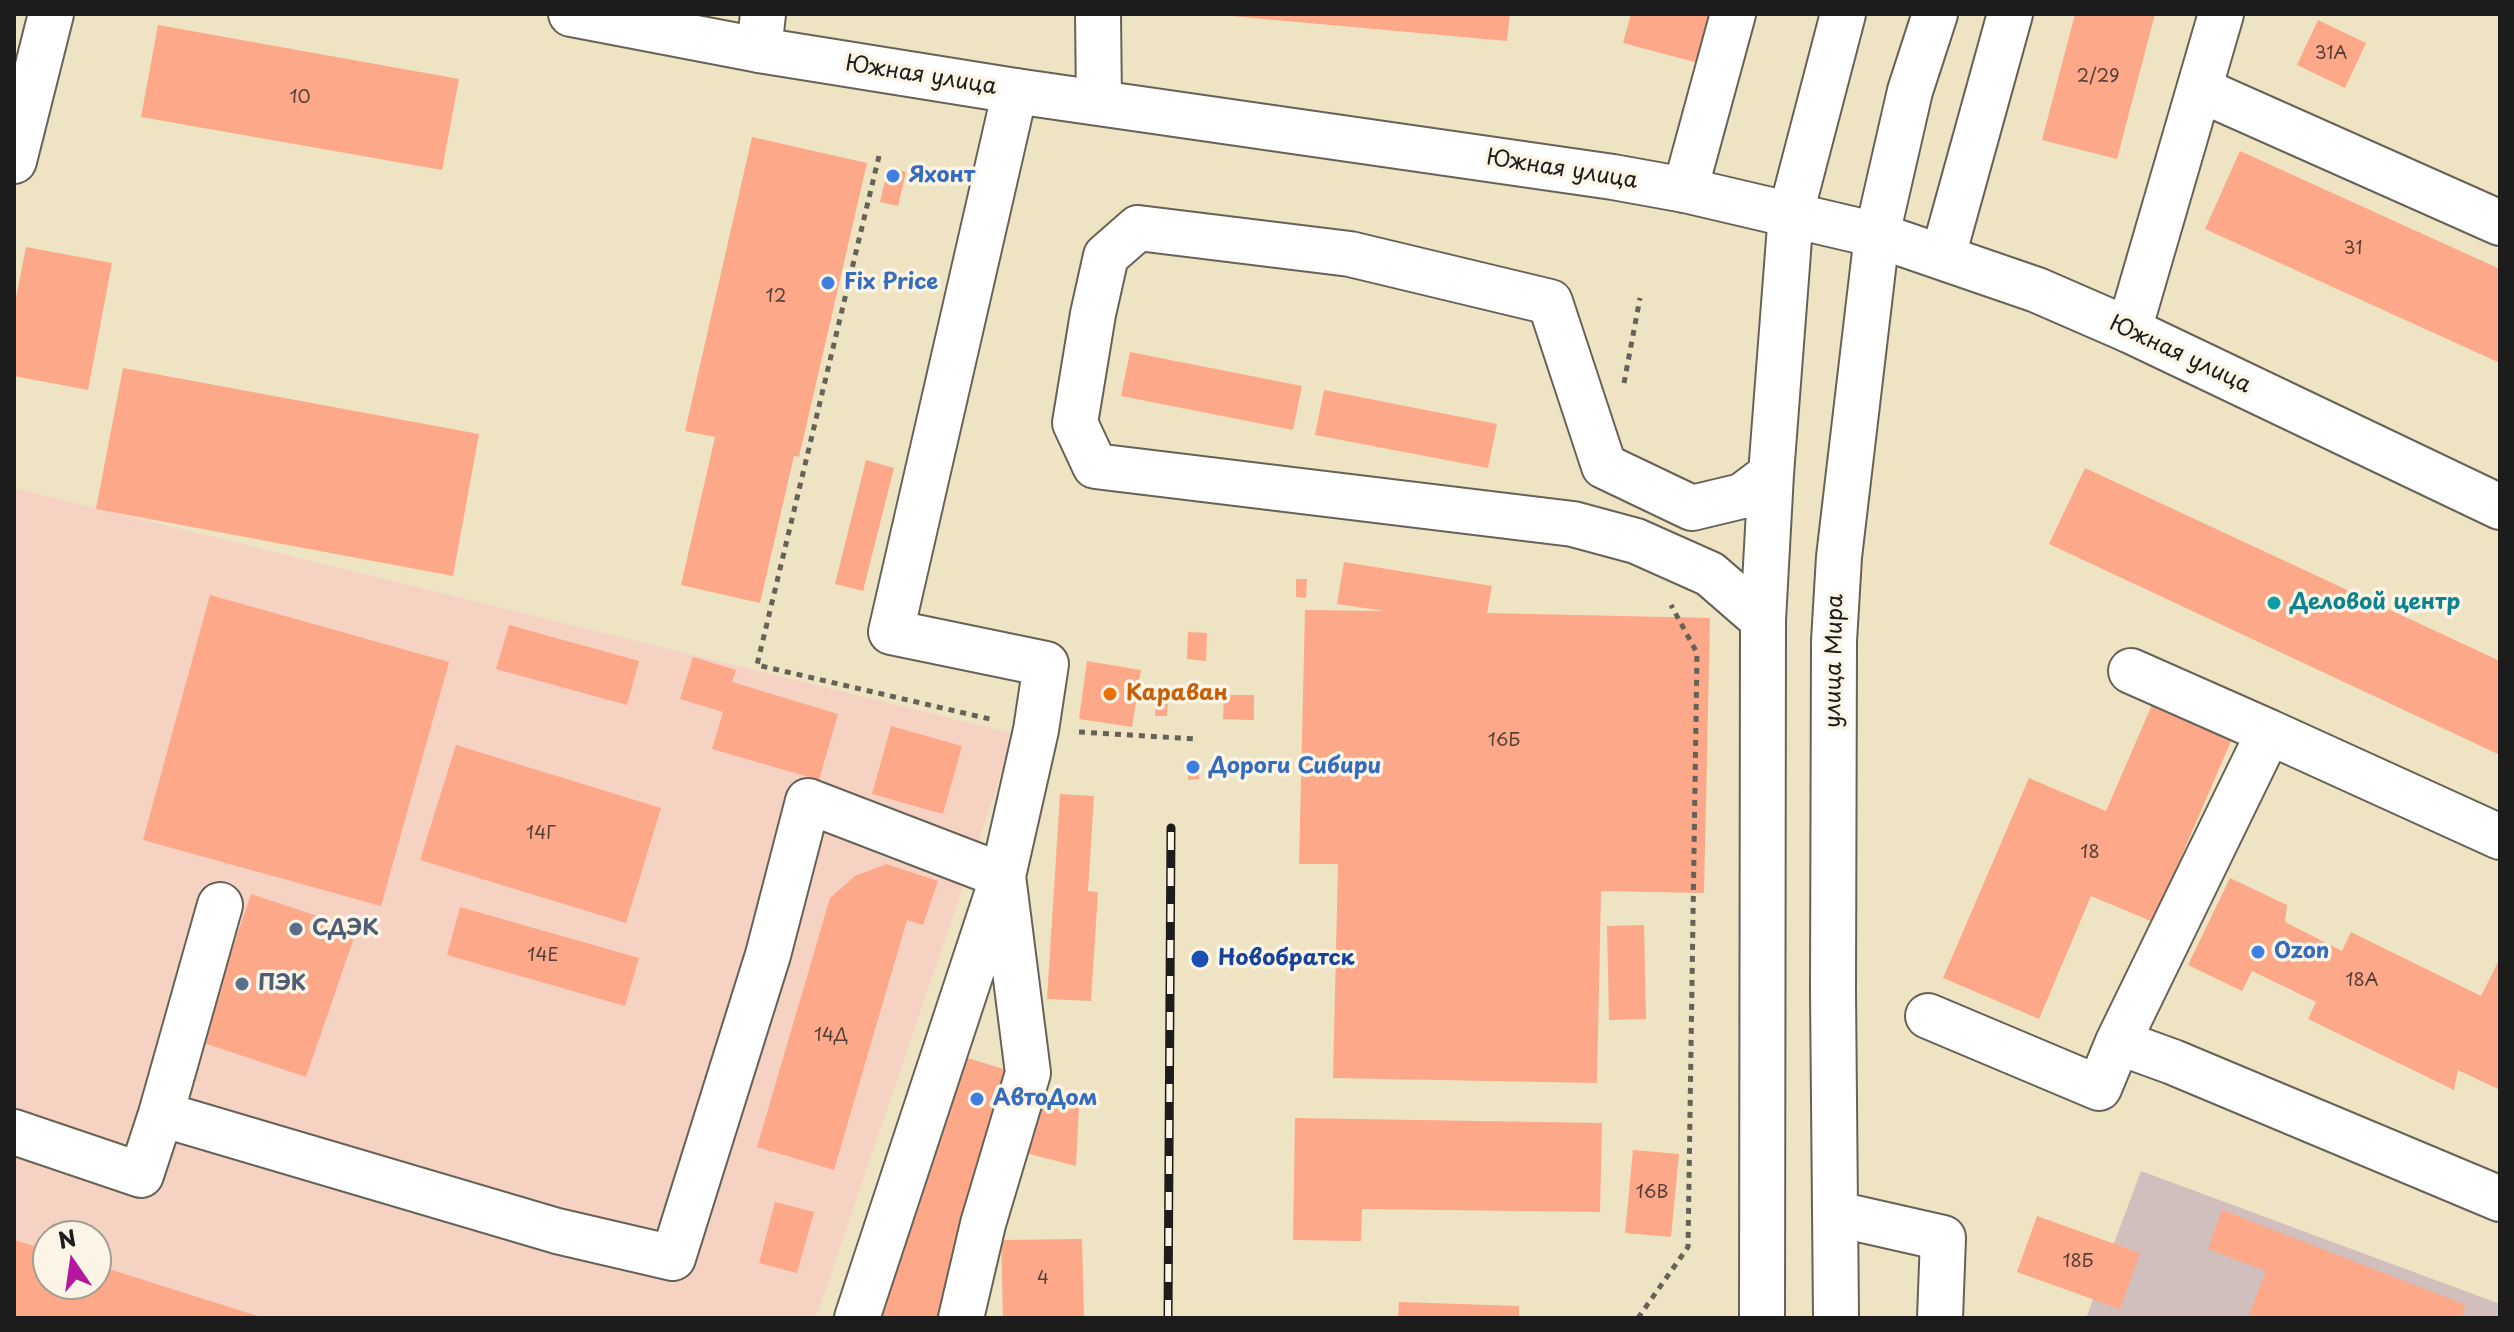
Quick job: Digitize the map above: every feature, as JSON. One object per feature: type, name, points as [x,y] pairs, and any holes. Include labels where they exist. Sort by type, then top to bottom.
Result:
[{"type":"street","points":[[14,161],[51,14]]},
{"type":"street","name":"Южная улица","points":[[571,14],[761,32],[1015,91],[1598,174],[1791,213],[1877,235],[2037,290],[2129,330],[2500,507]]},
{"type":"street","points":[[1098,14],[1099,102]]},
{"type":"street","points":[[1685,190],[1733,14]]},
{"type":"street","points":[[1762,1318],[1763,620],[1771,474],[1791,213],[1843,14]]},
{"type":"street","name":"улица Мира","points":[[1836,1318],[1834,641],[1839,557],[1877,235],[1910,91],[1935,14]]},
{"type":"street","points":[[1943,256],[2010,14]]},
{"type":"street","points":[[2129,330],[2221,14]]},
{"type":"street","points":[[2201,90],[2500,223]]},
{"type":"street","points":[[857,1318],[1003,876],[1036,730],[1046,664],[891,632],[1015,91]]},
{"type":"street","points":[[1763,620],[1710,574],[1636,541],[1573,524],[1095,466],[1075,423],[1106,256],[1138,228],[1350,254],[1550,302],[1604,466],[1692,508],[1742,496],[1771,474]]},
{"type":"street","points":[[2131,671],[2500,837]]},
{"type":"street","points":[[1928,1016],[2099,1088],[2118,1042],[2269,732]]},
{"type":"street","points":[[161,1114],[557,1231],[673,1258],[768,955],[808,801],[1003,876]]},
{"type":"street","points":[[961,1318],[983,1224],[1028,1073],[1003,876]]},
{"type":"street","points":[[14,1132],[141,1175],[220,905]]},
{"type":"street","points":[[2118,1042],[2173,1062],[2500,1199]]},
{"type":"street","points":[[1837,1214],[1943,1238],[1940,1318]]},
{"type":"path","points":[[1622,393],[1640,298]]},
{"type":"path","points":[[1638,1318],[1688,1247],[1697,653],[1666,597]]},
{"type":"shaded area","points":[[14,488],[1015,734],[816,1318],[14,1318]]},
{"type":"shaded area","points":[[2141,1171],[2500,1304],[2500,1318],[2086,1318]]},
{"type":"building","points":[[1231,14],[1510,14],[1507,41]]},
{"type":"building","points":[[1631,14],[1716,14],[1702,64],[1623,43]]},
{"type":"building","points":[[2075,14],[2155,14],[2117,159],[2042,140]]},
{"type":"building","points":[[2318,20],[2366,43],[2345,88],[2297,65]]},
{"type":"building","points":[[158,25],[459,79],[442,170],[141,117]]},
{"type":"building","points":[[752,137],[867,163],[799,457],[794,456],[760,603],[681,585],[715,437],[685,431]]},
{"type":"building","points":[[2240,151],[2500,269],[2500,363],[2205,229]]},
{"type":"building","points":[[888,168],[906,172],[898,206],[880,202]]},
{"type":"building","points":[[26,247],[112,263],[88,390],[14,376],[14,308]]},
{"type":"building","points":[[1130,352],[1302,386],[1293,430],[1121,396]]},
{"type":"building","points":[[123,368],[479,434],[453,576],[96,509]]},
{"type":"building","points":[[1324,390],[1497,424],[1488,468],[1315,435]]},
{"type":"building","points":[[866,460],[894,468],[863,591],[835,584]]},
{"type":"building","name":"Деловой центр","points":[[2085,468],[2500,661],[2500,755],[2049,544]]},
{"type":"building","points":[[1344,562],[1492,586],[1487,613],[1710,618],[1704,893],[1601,891],[1597,1083],[1333,1078],[1338,864],[1299,864],[1305,610],[1385,611],[1337,604]]},
{"type":"building","points":[[1296,579],[1307,579],[1306,598],[1296,597]]},
{"type":"building","points":[[210,595],[449,662],[381,906],[143,840]]},
{"type":"building","points":[[509,625],[639,661],[627,705],[496,669]]},
{"type":"building","points":[[1188,632],[1207,633],[1206,661],[1187,659]]},
{"type":"building","points":[[693,657],[736,670],[732,682],[838,714],[819,780],[712,749],[723,712],[680,699]]},
{"type":"building","name":"Караван","points":[[1087,661],[1141,670],[1132,727],[1079,719]]},
{"type":"building","points":[[2158,691],[2238,725],[2153,922],[2091,896],[2039,1019],[1943,978],[2029,778],[2106,811]]},
{"type":"building","points":[[1224,695],[1254,695],[1254,720],[1223,719]]},
{"type":"building","points":[[1156,701],[1168,701],[1167,716],[1155,716]]},
{"type":"building","points":[[891,726],[962,746],[943,814],[872,794]]},
{"type":"building","points":[[456,745],[661,808],[626,923],[420,860]]},
{"type":"building","points":[[1189,761],[1199,762],[1199,779],[1188,780]]},
{"type":"building","points":[[1060,794],[1094,796],[1088,891],[1098,892],[1091,1001],[1047,999]]},
{"type":"building","points":[[886,864],[938,881],[923,925],[907,920],[834,1170],[757,1147],[830,898],[855,876]]},
{"type":"building","points":[[2230,878],[2287,905],[2285,922],[2342,951],[2351,932],[2481,996],[2500,958],[2500,1090],[2458,1070],[2454,1090],[2308,1019],[2316,1002],[2252,971],[2242,991],[2188,965]]},
{"type":"building","points":[[251,894],[357,929],[306,1077],[201,1042]]},
{"type":"building","points":[[460,907],[639,958],[625,1006],[447,955]]},
{"type":"building","points":[[1644,925],[1646,1019],[1609,1020],[1607,926]]},
{"type":"building","points":[[958,1055],[1017,1073],[944,1318],[879,1318]]},
{"type":"building","points":[[1043,1091],[1079,1105],[1076,1166],[1022,1152]]},
{"type":"building","points":[[1295,1118],[1602,1123],[1600,1212],[1362,1209],[1361,1241],[1293,1240]]},
{"type":"building","points":[[1633,1150],[1679,1154],[1671,1237],[1625,1233]]},
{"type":"building","points":[[775,1202],[814,1212],[797,1273],[759,1263]]},
{"type":"building","points":[[2222,1210],[2466,1305],[2461,1318],[2248,1318],[2266,1271],[2208,1249]]},
{"type":"building","points":[[2037,1216],[2140,1253],[2120,1309],[2017,1272]]},
{"type":"building","points":[[1082,1239],[1084,1318],[1003,1318],[1001,1240]]},
{"type":"building","points":[[14,1240],[32,1245],[32,1300],[112,1300],[112,1270],[264,1318],[14,1318]]},
{"type":"building","points":[[1399,1302],[1519,1306],[1519,1318],[1398,1318]]},
{"type":"railway","points":[[1168,1318],[1171,828]]},
{"type":"place","name":"Яхонт","points":[[893,176]]},
{"type":"place","name":"Fix Price","points":[[828,283]]},
{"type":"place","name":"Деловой центр","points":[[2274,603]]},
{"type":"place","name":"Караван","points":[[1110,694]]},
{"type":"place","name":"Дороги Сибири","points":[[1193,767]]},
{"type":"place","name":"СДЭК","points":[[296,929]]},
{"type":"place","name":"Ozon","points":[[2258,952]]},
{"type":"place","name":"Новобратск","points":[[1200,959]]},
{"type":"place","name":"ПЭК","points":[[242,984]]},
{"type":"place","name":"АвтоДом","points":[[977,1099]]}]
